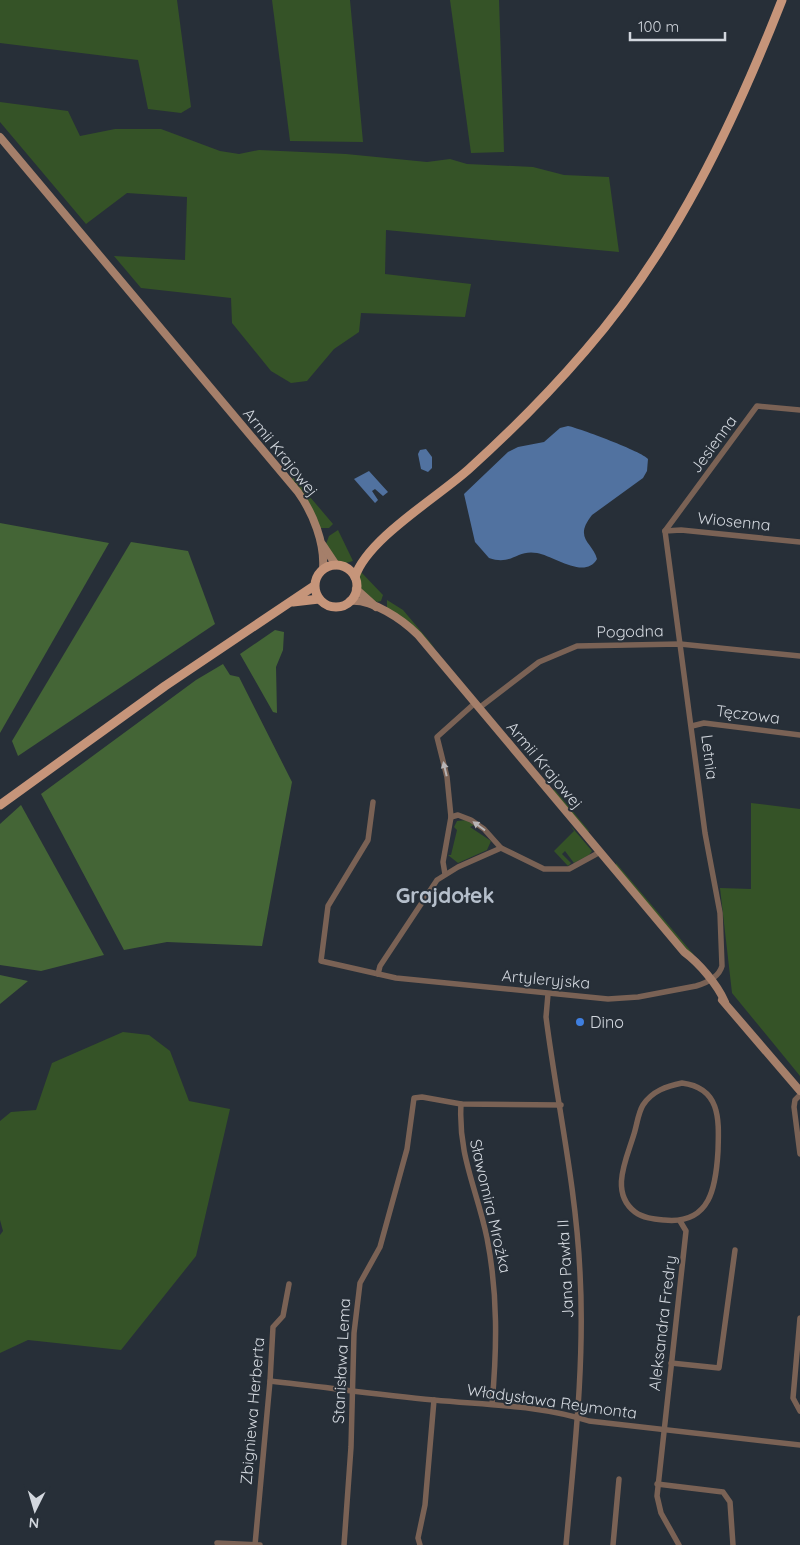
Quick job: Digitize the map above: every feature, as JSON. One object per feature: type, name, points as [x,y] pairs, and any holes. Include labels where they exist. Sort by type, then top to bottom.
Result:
[{"type":"main road","points":[[345,567],[367,556],[398,527],[467,471],[524,417],[587,349],[627,298],[670,233],[721,143],[782,0]]},
{"type":"main road","points":[[290,603],[319,599],[334,607],[350,601],[356,590],[355,577],[367,556]]},
{"type":"main road","points":[[319,599],[314,586],[317,576],[323,569],[336,565],[345,567],[355,577]]},
{"type":"main road","points":[[0,805],[205,658],[314,586]]},
{"type":"street","name":"Armii Krajowej","points":[[0,137],[303,499],[322,544],[336,565]]},
{"type":"street","name":"Jesienna","points":[[664,532],[757,406],[800,410]]},
{"type":"street","name":"Wiosenna","points":[[664,532],[681,530],[800,542]]},
{"type":"street","name":"Letnia","points":[[664,532],[692,726],[705,833],[720,913],[722,966],[720,972],[708,981]]},
{"type":"street","name":"Armii Krajowej","points":[[322,544],[323,569]]},
{"type":"street","name":"Armii Krajowej","points":[[356,590],[376,607]]},
{"type":"street","name":"Armii Krajowej","points":[[350,601],[376,607],[395,616],[412,628],[684,952],[687,960],[708,981],[800,1091]]},
{"type":"street","name":"Pogodna","points":[[477,706],[539,662],[577,646],[680,644],[800,656]]},
{"type":"street","points":[[445,874],[443,862],[451,817],[445,766],[437,737],[477,706]]},
{"type":"street","name":"Tęczowa","points":[[692,726],[704,723],[800,735]]},
{"type":"street","name":"Artyleryjska","points":[[373,802],[368,840],[328,906],[322,961],[378,974],[548,994],[608,999],[638,997],[708,981]]},
{"type":"street","points":[[451,817],[458,815],[471,820],[484,829],[501,848],[537,866],[554,871],[575,867],[600,852]]},
{"type":"street","points":[[378,974],[380,966],[428,893],[445,874],[501,848]]},
{"type":"street","name":"Jana Pawła II","points":[[548,994],[546,1018],[561,1105],[574,1199],[580,1275],[581,1321],[578,1418],[566,1545]]},
{"type":"street","points":[[682,1083],[698,1087],[710,1098],[718,1113],[719,1124],[716,1180],[712,1195],[698,1212],[680,1221],[652,1219],[634,1212],[625,1199],[621,1181],[643,1105],[658,1090],[668,1085],[682,1083]]},
{"type":"street","points":[[800,1095],[794,1105],[800,1154]]},
{"type":"street","name":"Stanisława Lema","points":[[344,1545],[352,1447],[354,1333],[360,1283],[380,1247],[407,1149],[414,1098],[422,1097],[461,1104]]},
{"type":"street","points":[[461,1104],[561,1105]]},
{"type":"street","name":"Sławomira Mrożka","points":[[461,1104],[462,1143],[486,1234],[493,1271],[497,1326],[492,1404]]},
{"type":"street","name":"Aleksandra Fredry","points":[[679,1545],[658,1506],[658,1484],[686,1231],[680,1221]]},
{"type":"street","points":[[671,1363],[719,1368],[735,1250]]},
{"type":"street","name":"Zbigniewa Herberta","points":[[255,1545],[273,1327],[283,1316],[289,1284]]},
{"type":"street","points":[[800,1318],[793,1398],[800,1411]]},
{"type":"street","name":"Władysława Reymonta","points":[[270,1381],[434,1400],[492,1404],[566,1414],[589,1421],[800,1445]]},
{"type":"street","points":[[420,1545],[418,1538],[425,1505],[434,1400]]},
{"type":"street","points":[[614,1545],[619,1479]]},
{"type":"street","points":[[658,1484],[721,1491],[726,1494],[730,1502],[733,1545]]},
{"type":"street","points":[[217,1543],[260,1545]]},
{"type":"green space","points":[[0,0],[177,0],[191,107],[181,113],[148,109],[138,60],[0,43]]},
{"type":"green space","points":[[272,0],[350,0],[363,142],[290,141]]},
{"type":"green space","points":[[450,0],[499,0],[504,152],[471,153]]},
{"type":"green space","points":[[0,102],[68,111],[80,136],[115,129],[161,129],[220,151],[239,154],[259,150],[346,154],[427,162],[450,159],[467,164],[533,167],[564,175],[609,177],[619,252],[386,230],[385,274],[471,284],[465,317],[361,313],[359,332],[334,349],[307,381],[291,383],[271,371],[232,323],[231,298],[141,288],[114,256],[185,260],[187,197],[127,193],[86,224],[0,122]]},
{"type":"green space","points":[[293,477],[333,524],[329,528],[320,528],[309,502],[292,480]]},
{"type":"green space","points":[[0,523],[109,543],[0,733]]},
{"type":"green space","points":[[338,530],[353,561],[346,563],[336,561],[326,544],[329,536]]},
{"type":"green space","points":[[131,542],[188,551],[215,624],[18,756],[12,741]]},
{"type":"green space","points":[[360,571],[383,595],[381,601],[377,602],[362,590],[359,582]]},
{"type":"green space","points":[[387,600],[403,610],[435,648],[408,622],[387,608]]},
{"type":"green space","points":[[275,630],[284,632],[283,650],[276,667],[277,713],[273,712],[240,654]]},
{"type":"green space","points":[[223,664],[230,675],[239,677],[292,782],[262,946],[167,942],[124,950],[41,794],[196,680]]},
{"type":"green space","points":[[554,789],[589,831],[588,832],[553,792]]},
{"type":"green space","points":[[751,803],[800,809],[800,1076],[732,993],[720,888],[751,889]]},
{"type":"green space","points":[[21,805],[104,955],[41,971],[0,965],[0,824]]},
{"type":"green space","points":[[467,820],[474,825],[470,827],[491,841],[487,850],[458,863],[448,855],[451,855],[457,830],[454,827],[457,821]]},
{"type":"green space","points":[[570,825],[592,851],[589,855],[574,863],[565,851],[562,854],[571,863],[568,866],[554,851],[574,831]]},
{"type":"green space","points":[[616,863],[694,955],[694,958],[616,866]]},
{"type":"green space","points":[[0,975],[28,981],[0,1004]]},
{"type":"green space","points":[[123,1032],[149,1035],[170,1051],[189,1101],[230,1109],[196,1256],[121,1350],[28,1340],[0,1353],[0,1235],[3,1231],[0,1220],[0,1121],[11,1112],[36,1110],[52,1063]]},
{"type":"water","points":[[568,426],[597,435],[648,459],[647,471],[643,478],[592,515],[587,523],[584,535],[597,559],[592,565],[577,567],[530,552],[503,560],[489,558],[475,542],[464,494],[508,452],[518,447],[544,442],[560,428]]},
{"type":"water","points":[[426,449],[432,457],[432,468],[428,472],[421,469],[418,454],[420,450]]},
{"type":"water","points":[[369,471],[388,492],[383,496],[375,489],[372,491],[378,500],[375,503],[354,479]]},
{"type":"place","name":"Dino","points":[[580,1022]]},
{"type":"district","name":"Grajdołek","points":[[445,896]]}]
